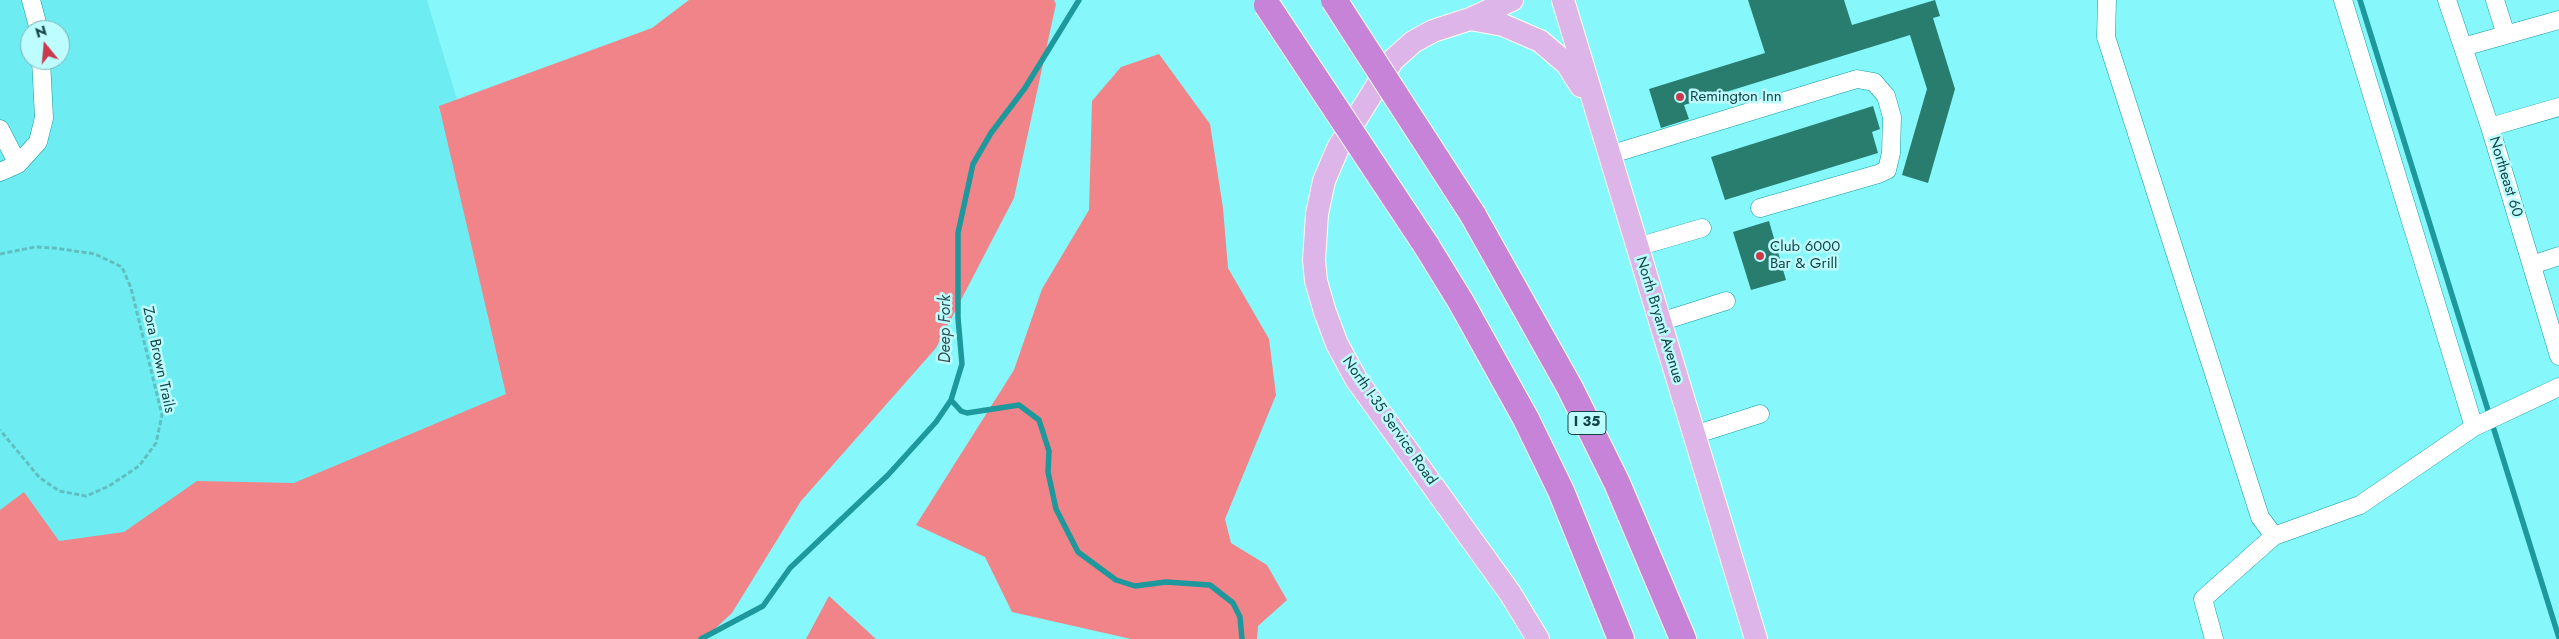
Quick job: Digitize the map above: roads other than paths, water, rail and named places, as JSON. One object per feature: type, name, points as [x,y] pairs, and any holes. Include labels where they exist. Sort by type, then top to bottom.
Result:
[{"type":"highway","points":[[1264,0],[1426,244],[1466,310],[1526,419],[1561,491],[1621,639]]},
{"type":"highway","name":"I 35","points":[[1334,0],[1473,215],[1525,306],[1621,492],[1683,639]]},
{"type":"main road","name":"North I-35 Service Road","points":[[1512,0],[1470,19],[1433,31],[1413,42],[1393,60],[1338,148],[1324,181],[1317,214],[1314,260],[1316,281],[1337,344],[1356,379],[1510,592],[1538,639]]},
{"type":"main road","name":"North Bryant Avenue","points":[[1563,0],[1756,639]]},
{"type":"main road","points":[[1470,19],[1503,25],[1521,31],[1554,51],[1576,76],[1599,122]]},
{"type":"street","points":[[30,0],[36,20]]},
{"type":"street","points":[[2107,0],[2106,37],[2260,517],[2274,536]]},
{"type":"street","points":[[2343,0],[2474,427]]},
{"type":"street","name":"Northeast 60","points":[[2447,0],[2490,127],[2559,355]]},
{"type":"street","points":[[2495,0],[2506,35]]},
{"type":"street","points":[[2463,46],[2559,20]]},
{"type":"street","points":[[0,172],[18,164],[38,142],[44,118],[42,70]]},
{"type":"street","points":[[1609,155],[1858,79],[1874,82],[1886,96],[1892,117],[1891,153],[1887,170],[1760,208]]},
{"type":"street","points":[[2490,127],[2559,107]]},
{"type":"street","points":[[0,129],[18,164]]},
{"type":"street","points":[[1637,247],[1702,228]]},
{"type":"street","points":[[2532,265],[2559,256]]},
{"type":"street","points":[[1660,322],[1726,301]]},
{"type":"street","points":[[2214,639],[2202,599],[2274,536],[2360,505],[2474,427],[2559,387]]},
{"type":"street","points":[[1694,435],[1760,414]]},
{"type":"waterway","name":"Deep Fork","points":[[701,639],[763,606],[790,568],[888,475],[936,422],[951,400],[962,364],[958,318],[958,233],[973,164],[991,133],[1025,88],[1079,0]]},
{"type":"waterway","points":[[2360,0],[2559,638]]},
{"type":"waterway","points":[[951,400],[961,411],[967,413],[1019,405],[1039,420],[1049,451],[1048,472],[1056,509],[1078,552],[1116,580],[1135,586],[1166,582],[1210,585],[1233,603],[1240,617],[1242,639]]},
{"type":"place","name":"Remington Inn","points":[[1680,97]]},
{"type":"place","name":"Club 6000 Bar & Grill","points":[[1760,256]]}]
